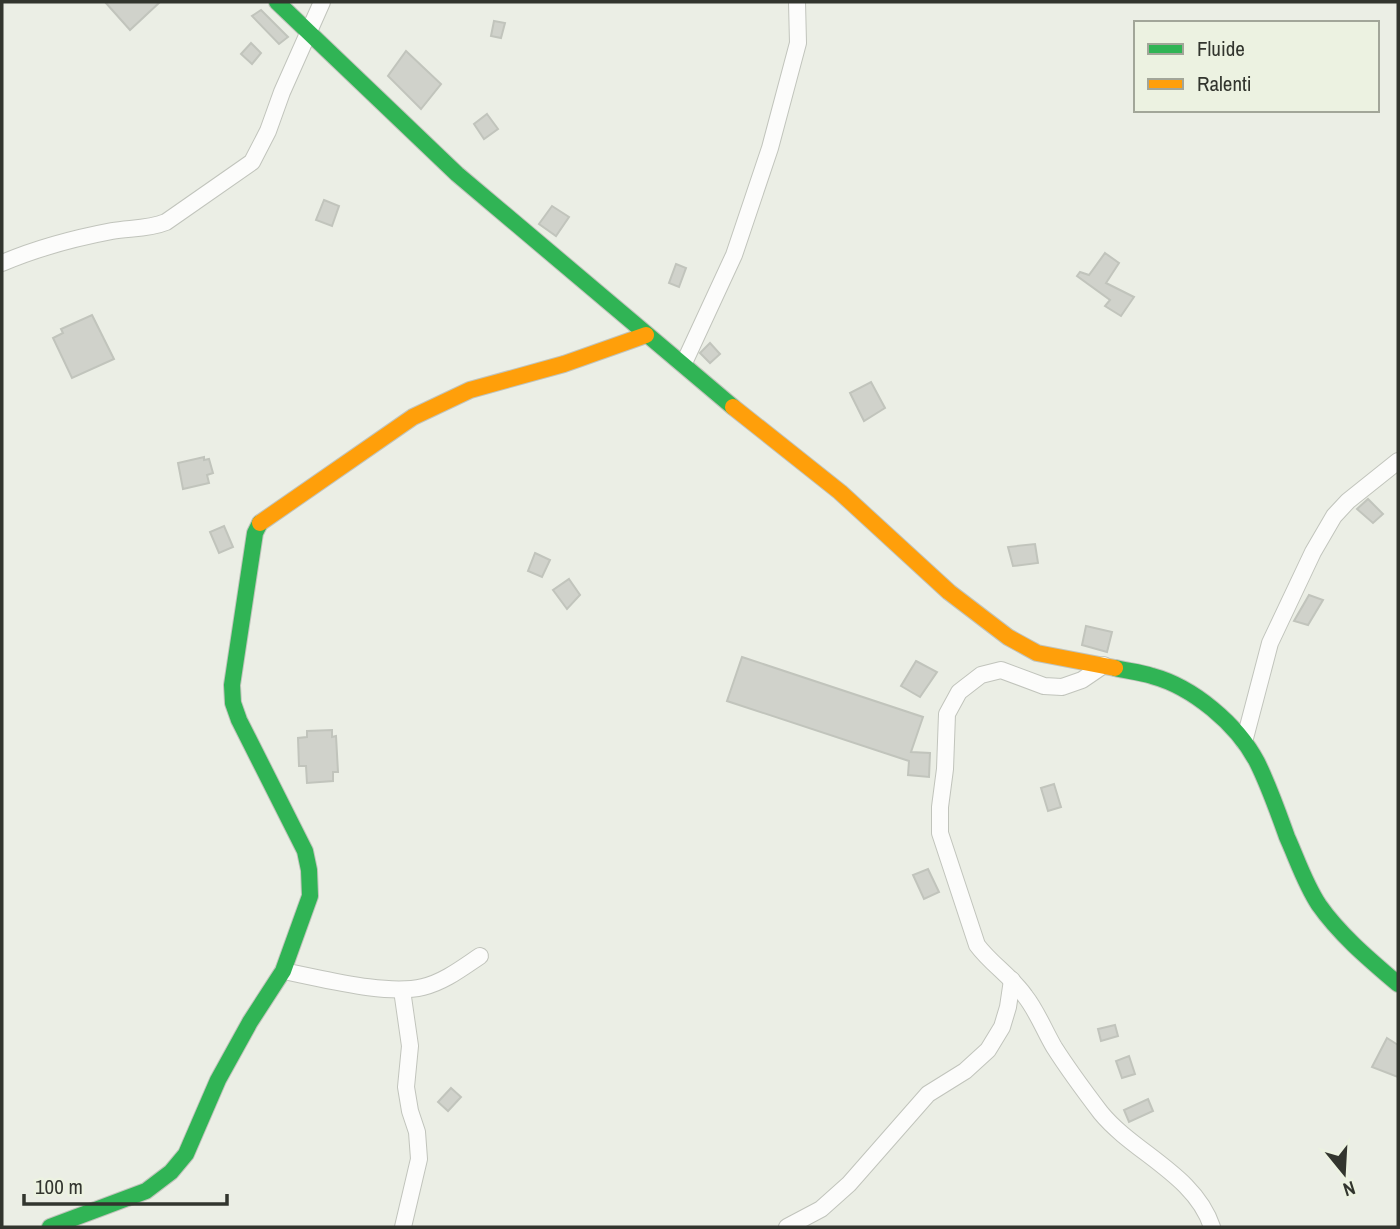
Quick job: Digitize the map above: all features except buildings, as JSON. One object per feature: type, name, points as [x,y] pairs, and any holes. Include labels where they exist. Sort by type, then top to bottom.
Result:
[{"type":"street","points":[[277,2],[457,174],[759,429],[840,492],[949,592],[1008,637],[1037,653],[1153,676],[1178,686],[1225,721],[1257,762],[1301,870],[1319,905],[1363,955],[1398,984]]},
{"type":"street","points":[[2,263],[31,251],[96,234],[156,226],[166,222],[252,162],[268,131],[282,92],[322,2]]},
{"type":"street","points":[[684,363],[734,255],[770,148],[798,43],[797,2]]},
{"type":"street","points":[[50,1227],[146,1191],[171,1172],[186,1154],[218,1080],[250,1022],[283,971],[310,896],[305,851],[233,703],[232,685],[255,533],[262,520],[412,417],[433,406],[470,390],[564,364],[646,335]]},
{"type":"street","points":[[1244,742],[1270,643],[1313,552],[1334,516],[1348,501],[1398,461]]},
{"type":"street","points":[[1104,665],[1082,680],[1062,687],[1044,686],[1001,670],[981,675],[958,692],[947,714],[940,833],[977,945],[985,957],[1026,996],[1055,1047],[1101,1112],[1130,1142],[1177,1178],[1199,1202],[1212,1227]]},
{"type":"street","points":[[283,971],[402,990],[435,982],[480,956]]},
{"type":"street","points":[[787,1227],[821,1209],[849,1184],[929,1094],[965,1071],[988,1049],[1002,1027],[1012,980]]},
{"type":"street","points":[[402,990],[410,1046],[406,1087],[417,1132],[419,1159],[403,1227]]},
{"type":"traffic: fast","points":[[277,2],[457,174],[733,407]]},
{"type":"traffic: fast","points":[[50,1227],[146,1191],[171,1172],[186,1154],[218,1080],[250,1022],[283,971],[310,896],[305,851],[233,703],[232,685],[255,533],[260,523]]},
{"type":"traffic: fast","points":[[1115,668],[1152,676],[1183,689],[1212,709],[1238,734],[1257,762],[1287,837],[1319,905],[1346,937],[1398,984]]},
{"type":"traffic: slow","points":[[260,523],[413,417],[470,390],[564,364],[646,335]]},
{"type":"traffic: slow","points":[[733,407],[840,492],[949,592],[1008,637],[1037,653],[1115,668]]}]
